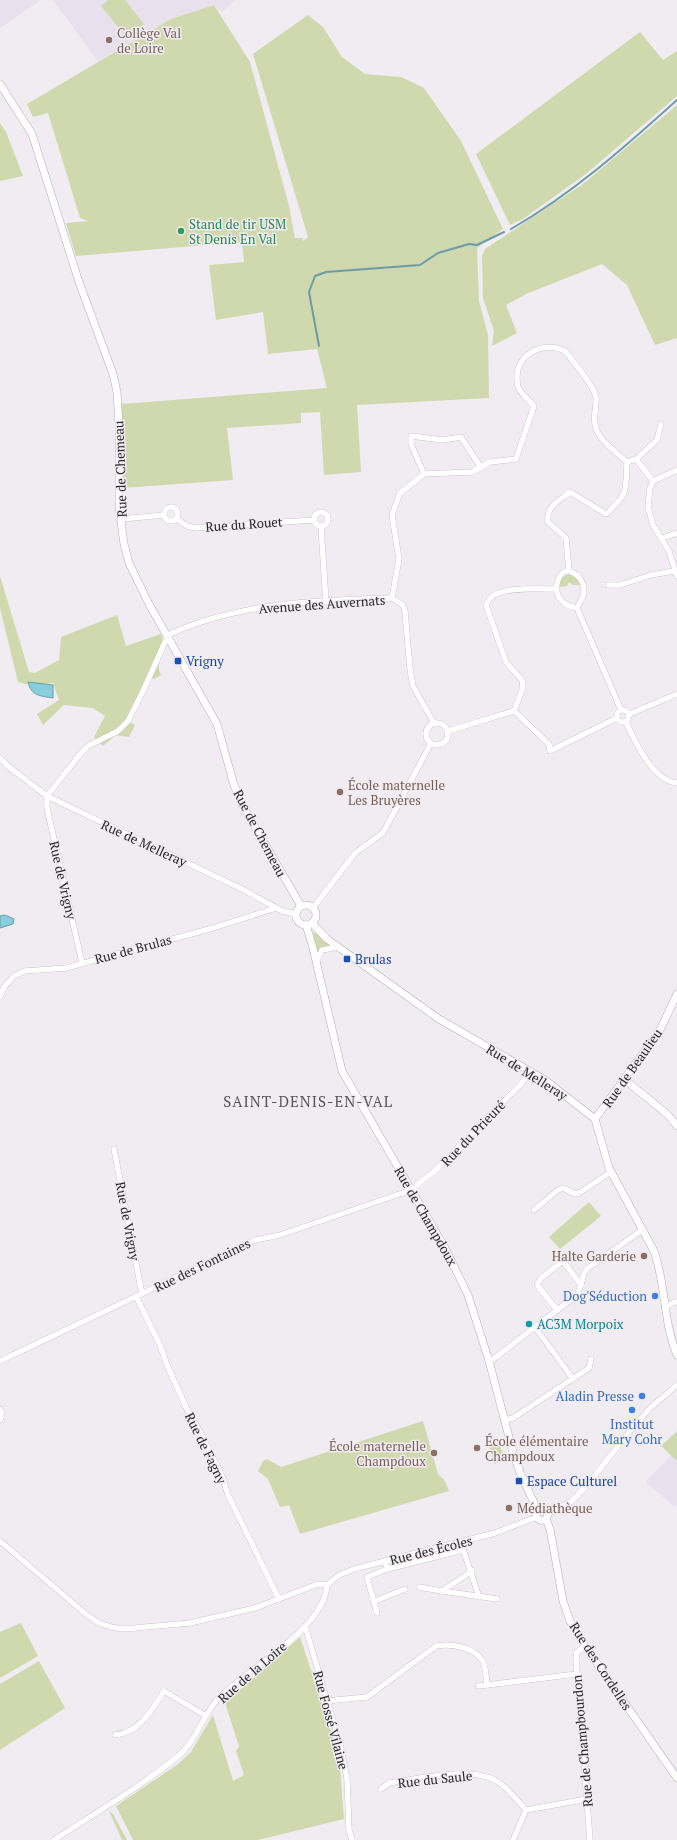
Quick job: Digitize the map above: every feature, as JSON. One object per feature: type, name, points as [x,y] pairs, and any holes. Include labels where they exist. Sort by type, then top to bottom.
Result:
[{"type":"street","name":"Rue de Chemeau","points":[[0,84],[32,134],[79,282],[113,374],[117,392],[119,418],[118,491],[124,544],[131,568],[149,604],[217,724],[234,785],[244,808],[301,906]]},
{"type":"street","points":[[392,598],[400,559],[392,513],[400,493],[424,474],[472,472],[490,462],[516,459],[534,406],[517,386],[517,371],[522,359],[532,351],[547,347],[565,350],[580,370],[596,396],[596,428],[605,441],[627,462],[626,487],[622,499],[606,514],[570,492],[552,506],[547,515],[548,522],[566,538],[569,571],[582,581],[584,593],[577,608]]},
{"type":"street","points":[[627,462],[636,459],[657,440],[661,424]]},
{"type":"street","points":[[424,474],[411,444],[411,436],[443,440],[461,437],[481,468]]},
{"type":"street","points":[[636,459],[653,481]]},
{"type":"street","points":[[608,585],[620,585],[652,575],[676,574],[669,551],[653,525],[648,507],[650,488],[653,481],[677,470]]},
{"type":"street","name":"Rue du Rouet","points":[[164,515],[167,509],[173,507],[178,512],[177,519]]},
{"type":"street","name":"Rue du Rouet","points":[[177,519],[187,526],[196,528],[314,520],[318,513],[326,515],[327,524],[321,527],[326,602]]},
{"type":"street","name":"Rue du Rouet","points":[[121,519],[164,515]]},
{"type":"street","name":"Rue du Rouet","points":[[164,515],[166,520],[170,522],[177,519]]},
{"type":"street","points":[[314,520],[317,526],[321,527]]},
{"type":"street","points":[[662,538],[677,533]]},
{"type":"street","points":[[569,571],[562,574],[557,583],[556,588],[558,596],[564,603],[577,608],[621,710]]},
{"type":"street","points":[[514,711],[523,687],[522,680],[506,662],[486,604],[494,594],[506,591],[556,588]]},
{"type":"street","name":"Avenue des Auvernats","points":[[168,636],[186,626],[231,612],[284,605],[392,598],[403,605],[406,611],[410,669],[413,686],[434,723]]},
{"type":"street","points":[[47,796],[88,746],[118,731],[128,721],[143,692],[164,642],[168,636]]},
{"type":"street","points":[[629,714],[677,694]]},
{"type":"street","points":[[514,711],[549,744],[550,751],[617,718],[617,714],[621,710]]},
{"type":"street","points":[[621,710],[626,710],[629,714]]},
{"type":"street","points":[[448,731],[514,711]]},
{"type":"street","points":[[626,722],[629,719],[629,714]]},
{"type":"street","points":[[617,718],[622,722],[626,722]]},
{"type":"street","points":[[626,722],[638,748],[663,779],[677,783]]},
{"type":"street","points":[[434,723],[444,725],[448,731],[444,742],[438,745],[431,743],[426,737],[426,730],[434,723]]},
{"type":"street","points":[[313,908],[355,853],[383,833],[431,743]]},
{"type":"street","name":"Rue de Melleray","points":[[0,758],[9,767],[47,796],[244,890],[282,911],[296,914]]},
{"type":"street","name":"Rue de Vrigny","points":[[47,796],[47,808],[82,963]]},
{"type":"street","points":[[309,905],[313,908],[316,917],[309,924],[297,920],[296,914],[301,906],[309,905]]},
{"type":"street","name":"Rue de Brulas","points":[[0,997],[4,987],[14,976],[25,972],[66,968],[213,928],[276,908]]},
{"type":"street","name":"Rue de Melleray","points":[[309,924],[338,947],[440,1019],[531,1071],[556,1088],[595,1119]]},
{"type":"street","name":"Rue de Champdoux","points":[[309,924],[316,962],[342,1071],[382,1137],[461,1278],[473,1309],[489,1361],[519,1472],[538,1514]]},
{"type":"street","points":[[316,962],[318,955],[322,950],[338,947]]},
{"type":"street","name":"Rue de Beaulieu","points":[[595,1119],[660,1030],[677,994]]},
{"type":"street","name":"Rue du Prieuré","points":[[411,1190],[438,1168],[520,1085],[531,1071]]},
{"type":"street","points":[[624,1079],[667,1114],[677,1126]]},
{"type":"street","points":[[595,1119],[602,1150],[611,1172],[658,1263],[670,1338],[677,1355]]},
{"type":"street","name":"Rue de Vrigny","points":[[114,1148],[139,1295]]},
{"type":"street","points":[[534,1210],[558,1190],[563,1188],[575,1194],[579,1193],[611,1172]]},
{"type":"street","name":"Rue des Fontaines","points":[[0,1361],[255,1240],[280,1235],[411,1190]]},
{"type":"street","points":[[489,1361],[577,1295],[582,1285],[584,1273],[588,1268],[642,1230]]},
{"type":"street","points":[[557,1310],[537,1285],[541,1278],[563,1261],[582,1285]]},
{"type":"street","name":"Rue de Fagny","points":[[139,1295],[167,1365],[186,1407],[215,1463],[228,1494],[279,1599]]},
{"type":"street","points":[[665,1307],[677,1301]]},
{"type":"street","points":[[535,1327],[572,1379]]},
{"type":"street","points":[[505,1420],[513,1418],[589,1368],[590,1359]]},
{"type":"street","points":[[538,1514],[543,1510],[546,1516],[572,1501],[589,1483],[624,1437],[650,1408],[677,1385]]},
{"type":"street","points":[[0,1409],[2,1413],[0,1420]]},
{"type":"street","name":"Rue des Écoles","points":[[328,1585],[335,1578],[344,1573],[495,1533],[538,1514]]},
{"type":"street","name":"Rue des Cordelles","points":[[546,1516],[555,1548],[563,1601],[570,1621],[585,1646],[677,1778]]},
{"type":"street","points":[[0,1541],[87,1615],[99,1623],[124,1629],[190,1623],[255,1608],[318,1584],[328,1585]]},
{"type":"street","points":[[460,1542],[472,1571],[479,1597]]},
{"type":"street","points":[[377,1613],[375,1601],[367,1577],[387,1569],[463,1550]]},
{"type":"street","points":[[385,1561],[387,1569]]},
{"type":"street","points":[[442,1591],[472,1571]]},
{"type":"street","name":"Rue de la Loire","points":[[54,1840],[179,1756],[217,1700],[305,1626],[324,1601],[328,1585]]},
{"type":"street","points":[[419,1587],[497,1599]]},
{"type":"street","points":[[375,1601],[405,1589]]},
{"type":"street","name":"Rue Fossé Vilaine","points":[[305,1626],[340,1744],[347,1779],[349,1830],[352,1840]]},
{"type":"street","points":[[326,1701],[367,1697],[436,1646],[441,1645],[469,1648],[476,1653],[483,1661],[486,1685]]},
{"type":"street","name":"Rue de Champbourdon","points":[[585,1646],[580,1649],[576,1655],[590,1840]]},
{"type":"street","points":[[478,1686],[577,1674]]},
{"type":"street","points":[[116,1735],[125,1734],[146,1719],[164,1691],[206,1716]]},
{"type":"street","name":"Rue du Saule","points":[[381,1789],[388,1783],[455,1774],[479,1774],[497,1781],[526,1810]]},
{"type":"street","points":[[513,1840],[526,1810],[587,1799]]},
{"type":"shaded area","points":[[0,0],[41,0],[0,28]]},
{"type":"shaded area","name":"Collège Val de Loire","points":[[53,0],[235,0],[222,12],[214,5],[171,19],[98,61]]},
{"type":"shaded area","points":[[671,1455],[677,1461],[677,1505],[675,1507],[646,1482]]},
{"type":"green space","points":[[108,0],[125,0],[144,24],[127,38],[101,6]]},
{"type":"green space","points":[[214,5],[250,62],[289,206],[295,238],[302,238],[303,241],[308,237],[253,54],[308,15],[323,27],[342,57],[365,74],[401,77],[424,88],[461,141],[503,229],[477,248],[479,301],[488,335],[489,398],[357,405],[361,472],[324,475],[320,412],[301,413],[301,423],[227,428],[233,480],[122,488],[122,404],[327,388],[317,349],[268,354],[263,312],[216,320],[209,265],[244,262],[242,242],[76,256],[66,223],[88,221],[80,218],[48,113],[33,117],[27,104],[171,19]]},
{"type":"green space","points":[[640,32],[663,60],[677,51],[677,96],[587,173],[523,219],[510,225],[476,154]]},
{"type":"green space","points":[[677,105],[677,338],[655,345],[627,285],[602,264],[526,294],[506,305],[517,333],[492,346],[494,331],[483,298],[482,256],[485,249],[583,184]]},
{"type":"green space","points":[[0,123],[6,132],[23,176],[0,181]]},
{"type":"green space","points":[[569,574],[580,581],[581,585],[573,585],[569,582],[567,586],[559,587],[561,578]]},
{"type":"green space","points":[[0,576],[29,672],[35,673],[59,660],[61,637],[117,615],[126,646],[161,634],[162,644],[159,659],[159,670],[161,675],[154,679],[148,675],[126,720],[135,725],[129,737],[116,735],[103,746],[94,737],[105,716],[93,708],[64,705],[43,725],[37,714],[59,700],[53,683],[29,685],[18,682],[0,608]]},
{"type":"green space","points":[[316,933],[330,945],[317,954],[310,934]]},
{"type":"green space","points":[[589,1202],[601,1216],[560,1249],[549,1237]]},
{"type":"green space","points":[[423,1421],[438,1474],[445,1481],[449,1491],[300,1534],[289,1505],[280,1507],[268,1479],[258,1471],[263,1461],[267,1459],[281,1467]]},
{"type":"green space","points":[[677,1431],[677,1461],[661,1446]]},
{"type":"green space","points":[[499,1443],[505,1460],[494,1464],[489,1446]]},
{"type":"green space","points":[[21,1623],[38,1656],[0,1678],[0,1632]]},
{"type":"green space","points":[[300,1637],[339,1756],[344,1819],[258,1840],[133,1840],[116,1806],[177,1765],[191,1752],[213,1715],[233,1781],[244,1775],[236,1751],[239,1746],[225,1703]]},
{"type":"green space","points":[[39,1661],[65,1708],[0,1750],[0,1684]]},
{"type":"green space","points":[[109,1811],[113,1814],[127,1840],[122,1840]]},
{"type":"water","points":[[28,682],[53,685],[53,698],[34,693],[29,687]]},
{"type":"water","points":[[5,915],[14,919],[13,924],[0,928],[0,916]]},
{"type":"waterway","points":[[511,229],[577,185],[618,152],[677,100]]},
{"type":"waterway","points":[[319,346],[309,292],[315,276],[326,272],[420,265],[438,253],[469,244],[477,245],[504,232]]},
{"type":"place","name":"Collège Val de Loire","points":[[109,40]]},
{"type":"place","name":"Stand de tir USM St Denis En Val","points":[[181,231]]},
{"type":"place","name":"Vrigny","points":[[178,661]]},
{"type":"place","name":"École maternelle Les Bruyères","points":[[340,792]]},
{"type":"place","name":"Brulas","points":[[347,959]]},
{"type":"place","name":"Halte Garderie","points":[[644,1256]]},
{"type":"place","name":"Dog'Séduction","points":[[655,1296]]},
{"type":"place","name":"AC3M Morpoix","points":[[529,1324]]},
{"type":"place","name":"Aladin Presse","points":[[642,1396]]},
{"type":"place","name":"Institut Mary Cohr","points":[[632,1410]]},
{"type":"place","name":"École élémentaire Champdoux","points":[[477,1448]]},
{"type":"place","name":"École maternelle Champdoux","points":[[434,1453]]},
{"type":"place","name":"Espace Culturel","points":[[519,1481]]},
{"type":"place","name":"Médiathèque","points":[[509,1508]]},
{"type":"district","name":"SAINT-DENIS-EN-VAL","points":[[308,1102]]}]
